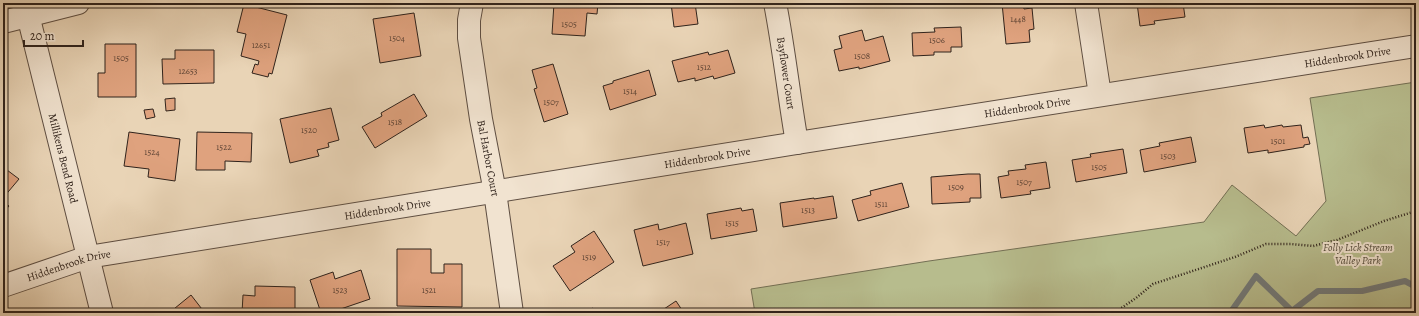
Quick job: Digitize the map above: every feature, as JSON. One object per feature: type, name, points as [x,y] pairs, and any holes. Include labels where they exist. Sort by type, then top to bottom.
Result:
[{"type":"street","points":[[3,22],[27,9],[78,3]]},
{"type":"street","name":"Bal Harbor Court","points":[[472,3],[469,20],[469,38],[481,119],[495,192],[512,313]]},
{"type":"street","name":"Bayflower Court","points":[[775,3],[781,33],[797,143]]},
{"type":"street","points":[[1086,3],[1100,95]]},
{"type":"street","name":"Millikens Bend Road","points":[[27,9],[102,313]]},
{"type":"street","name":"Hiddenbrook Drive","points":[[3,286],[88,257],[797,143],[1416,46]]},
{"type":"path","points":[[1114,313],[1153,284],[1195,271],[1266,244],[1313,246],[1337,240],[1384,221],[1416,211]]},
{"type":"green space","name":"Folly Lick Stream Valley Park","points":[[1416,82],[1416,313],[755,313],[751,289],[929,261],[1204,222],[1232,185],[1296,236],[1326,201],[1310,98]]},
{"type":"building","points":[[554,3],[598,3],[597,14],[587,13],[585,36],[552,34]]},
{"type":"building","points":[[671,3],[695,3],[698,24],[674,27]]},
{"type":"building","points":[[1002,3],[1023,3],[1024,9],[1032,8],[1034,29],[1029,30],[1030,42],[1006,44]]},
{"type":"building","points":[[1137,3],[1183,3],[1185,17],[1154,21],[1155,24],[1140,26]]},
{"type":"building","points":[[244,4],[287,15],[272,74],[269,73],[268,77],[252,73],[255,64],[258,65],[259,61],[241,56],[246,34],[237,32]]},
{"type":"building","points":[[414,13],[421,56],[380,63],[373,19]]},
{"type":"building","points":[[961,27],[962,47],[951,47],[951,52],[934,52],[934,55],[913,56],[912,33],[935,32],[934,28]]},
{"type":"building","points":[[862,30],[865,41],[883,36],[890,61],[859,69],[859,67],[839,71],[834,50],[842,48],[839,36]]},
{"type":"building","points":[[105,44],[136,44],[136,97],[98,97],[98,73],[105,73]]},
{"type":"building","points":[[175,50],[214,50],[214,83],[163,84],[162,59],[175,59]]},
{"type":"building","points":[[728,50],[735,73],[714,79],[713,76],[695,81],[695,78],[678,82],[672,61],[708,52],[709,55]]},
{"type":"building","points":[[553,64],[568,114],[544,122],[534,89],[537,88],[532,70]]},
{"type":"building","points":[[649,70],[656,95],[610,110],[603,86],[613,83],[613,81]]},
{"type":"building","points":[[414,94],[427,116],[375,148],[362,127],[382,116],[381,113]]},
{"type":"building","points":[[175,98],[175,110],[166,111],[165,99]]},
{"type":"building","points":[[331,108],[339,140],[328,143],[329,147],[317,150],[319,156],[290,163],[280,119]]},
{"type":"building","points":[[153,109],[155,117],[146,119],[144,110]]},
{"type":"building","points":[[1264,125],[1265,128],[1282,125],[1283,127],[1301,125],[1303,138],[1308,137],[1310,144],[1304,145],[1304,147],[1268,153],[1268,150],[1248,153],[1244,128]]},
{"type":"building","points":[[129,132],[180,139],[175,181],[148,177],[149,169],[124,166]]},
{"type":"building","points":[[197,132],[252,133],[251,162],[225,161],[225,170],[196,170]]},
{"type":"building","points":[[1191,137],[1196,162],[1144,172],[1140,150],[1160,146],[1159,143]]},
{"type":"building","points":[[1123,149],[1127,173],[1076,182],[1072,160],[1091,157],[1090,154]]},
{"type":"building","points":[[1046,162],[1050,188],[1030,191],[1031,194],[1001,198],[998,177],[1009,175],[1008,171],[1026,169],[1025,165]]},
{"type":"building","points":[[3,167],[19,179],[3,198]]},
{"type":"building","points":[[980,174],[981,198],[970,198],[970,202],[932,204],[931,177]]},
{"type":"building","points":[[902,183],[909,207],[858,221],[852,200],[871,195],[870,191]]},
{"type":"building","points":[[833,196],[837,218],[783,227],[780,203]]},
{"type":"building","points":[[3,201],[9,206],[3,213]]},
{"type":"building","points":[[741,208],[742,211],[753,209],[757,231],[711,239],[707,214]]},
{"type":"building","points":[[686,223],[693,254],[643,266],[634,230],[658,224],[659,230]]},
{"type":"building","points":[[594,231],[614,262],[570,291],[553,266],[575,252],[571,246]]},
{"type":"building","points":[[397,249],[431,249],[431,273],[444,273],[444,264],[462,264],[462,307],[397,306]]},
{"type":"building","points":[[361,270],[370,299],[329,313],[321,313],[310,280],[333,272],[335,279]]},
{"type":"building","points":[[255,286],[295,287],[295,313],[242,313],[243,295],[255,296]]},
{"type":"building","points":[[191,295],[205,313],[169,313]]},
{"type":"building","points":[[676,301],[684,313],[658,313]]},
{"type":"building","points":[[593,308],[595,313],[584,313]]},
{"type":"waterway","points":[[1230,313],[1256,276],[1292,311],[1318,291],[1362,291],[1405,281],[1416,287]]}]
